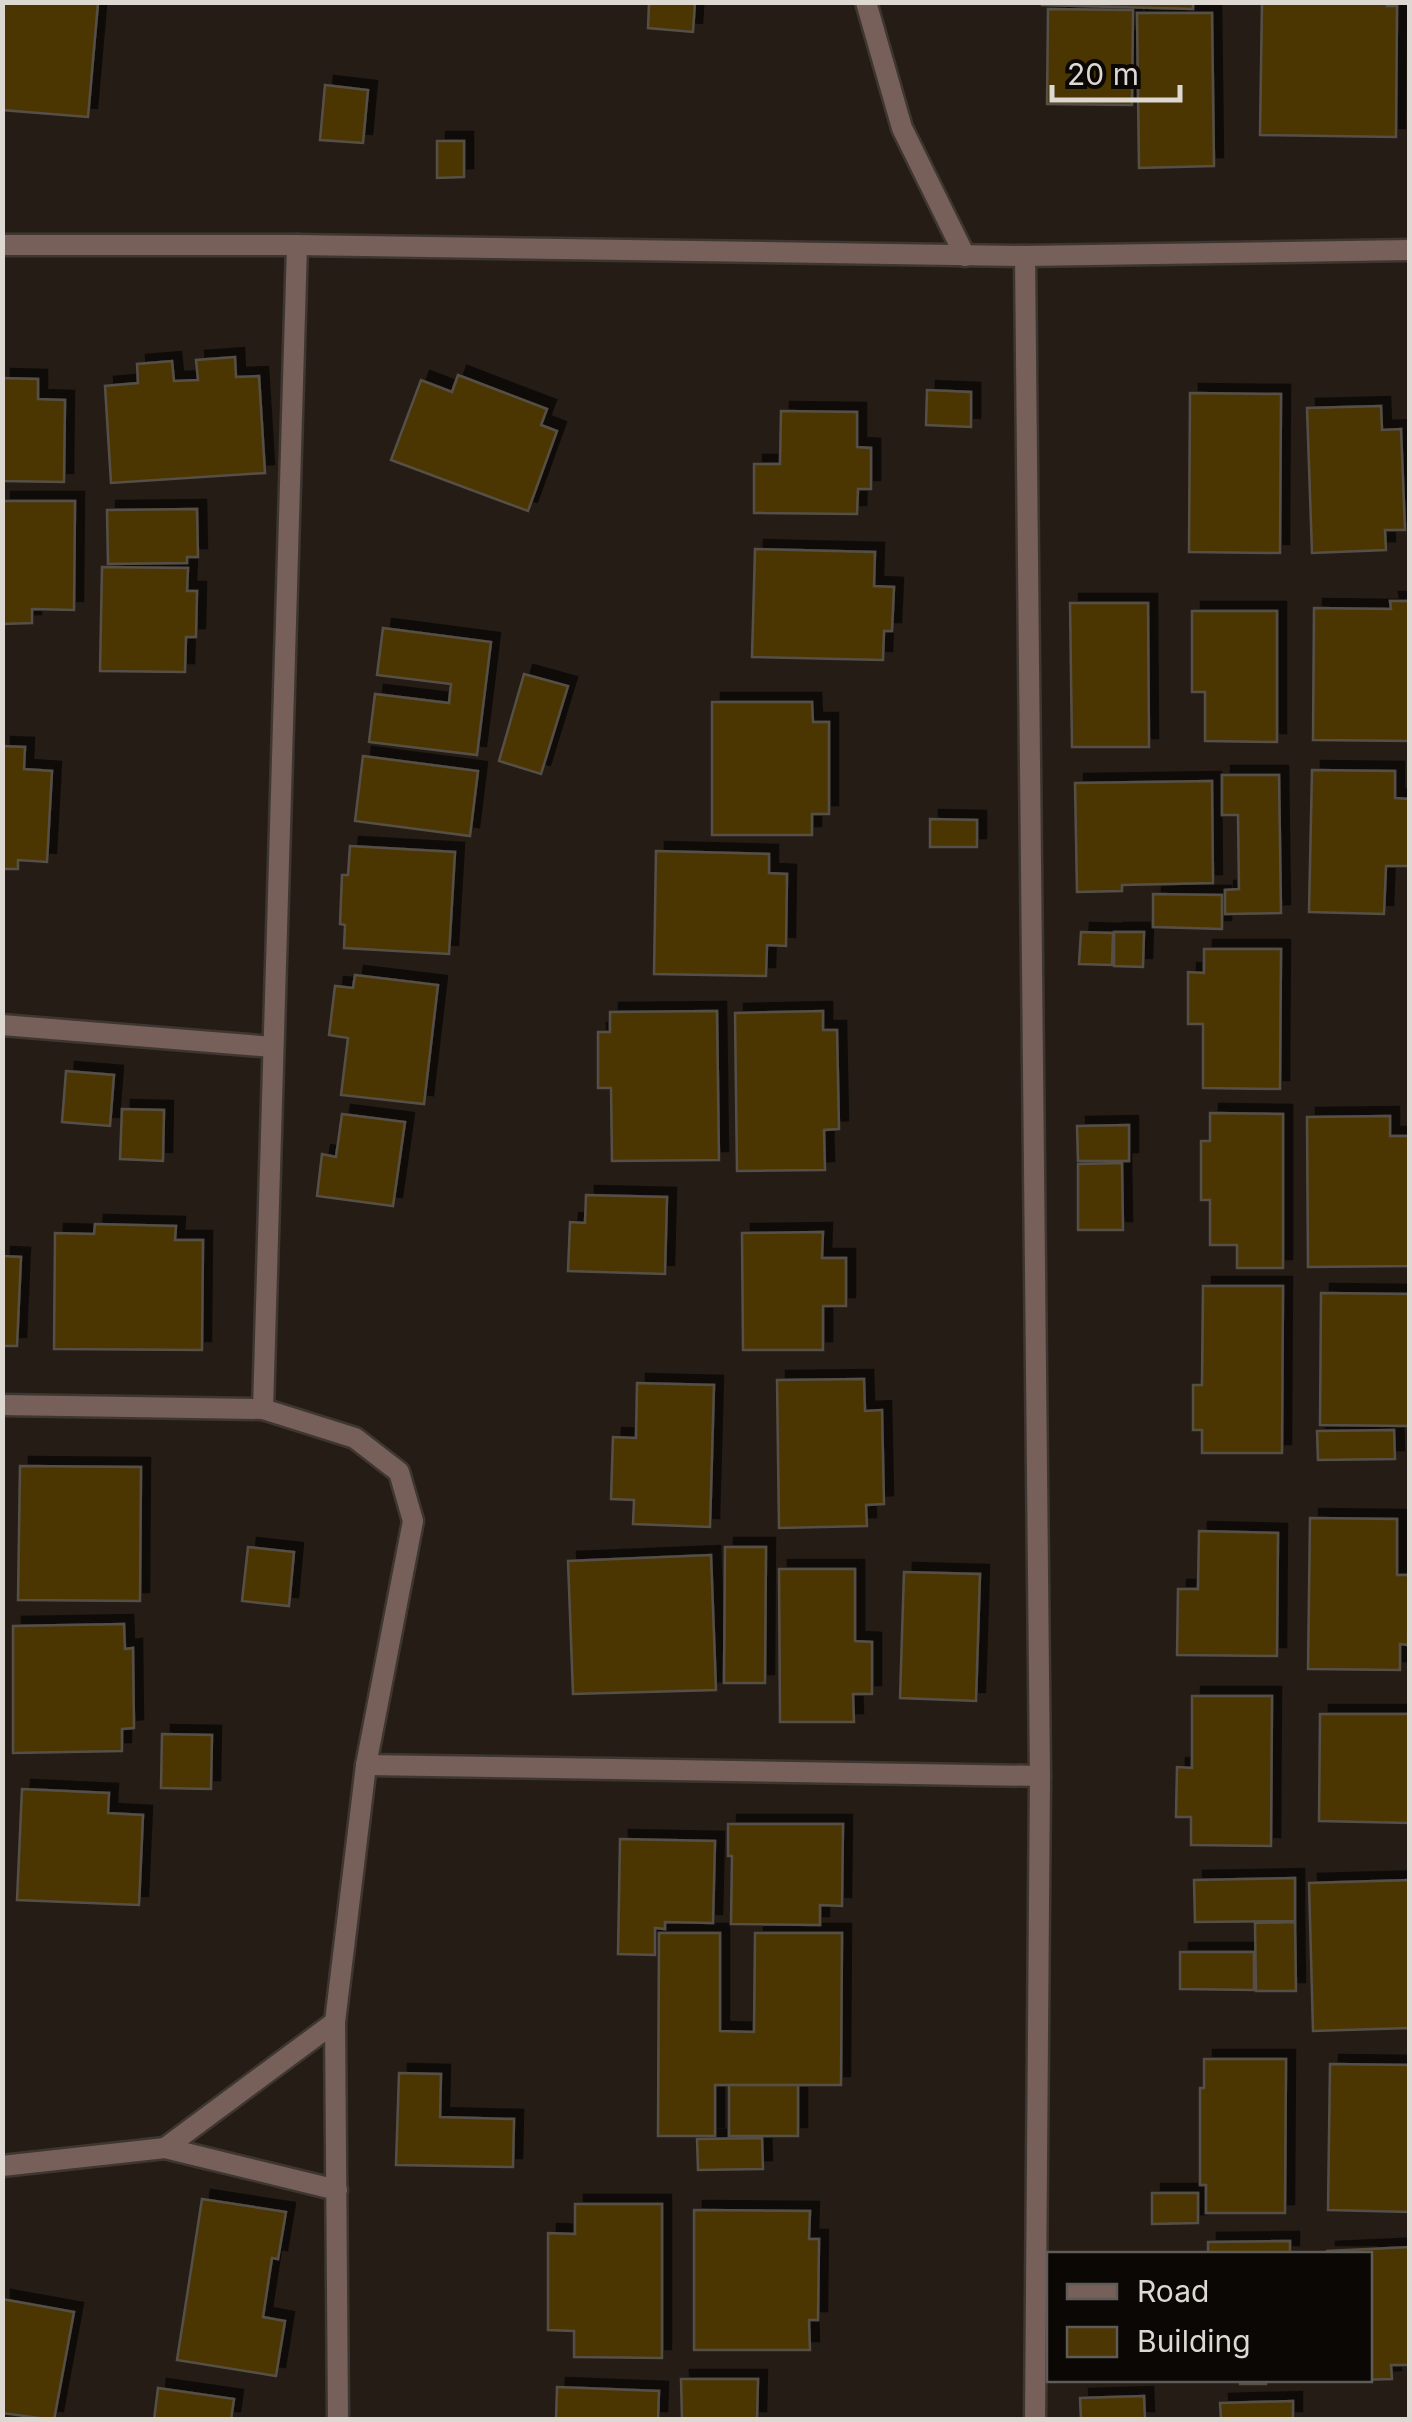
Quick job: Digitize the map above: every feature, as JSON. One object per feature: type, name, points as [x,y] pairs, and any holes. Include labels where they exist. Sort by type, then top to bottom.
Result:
[{"type":"street","points":[[866,2],[902,128],[965,256]]},
{"type":"street","points":[[2,245],[296,245],[965,256],[1410,250]]},
{"type":"street","points":[[263,1408],[296,245]]},
{"type":"street","points":[[1025,256],[1040,1776],[1036,2420]]},
{"type":"street","points":[[2,1025],[274,1047]]},
{"type":"street","points":[[2,1405],[263,1408],[356,1438],[399,1472],[412,1520],[366,1765],[336,2022],[338,2420]]},
{"type":"street","points":[[366,1765],[1040,1776]]},
{"type":"street","points":[[164,2148],[336,2022]]},
{"type":"street","points":[[2,2166],[164,2148],[337,2190]]},
{"type":"building","points":[[2,2],[98,3],[88,117],[2,110]]},
{"type":"building","points":[[649,2],[695,2],[693,32],[648,28]]},
{"type":"building","points":[[1193,2],[1193,9],[1042,5]]},
{"type":"building","points":[[1262,2],[1387,2],[1387,6],[1397,6],[1396,137],[1260,135]]},
{"type":"building","points":[[1048,9],[1133,10],[1132,105],[1047,104]]},
{"type":"building","points":[[1137,13],[1212,13],[1214,166],[1139,168]]},
{"type":"building","points":[[325,85],[368,90],[363,143],[320,140]]},
{"type":"building","points":[[437,141],[464,141],[464,177],[437,178]]},
{"type":"building","points":[[235,357],[236,377],[259,376],[265,473],[111,483],[105,386],[138,383],[137,364],[172,361],[174,381],[198,380],[196,360]]},
{"type":"building","points":[[458,375],[547,409],[541,425],[557,431],[528,511],[391,460],[421,380],[452,392]]},
{"type":"building","points":[[2,378],[38,379],[38,399],[65,400],[64,482],[2,481]]},
{"type":"building","points":[[927,390],[971,392],[971,427],[926,425]]},
{"type":"building","points":[[1190,393],[1281,394],[1280,553],[1189,552]]},
{"type":"building","points":[[1381,406],[1382,430],[1401,429],[1405,530],[1385,530],[1386,550],[1312,553],[1307,408]]},
{"type":"building","points":[[781,411],[857,412],[857,447],[871,448],[871,489],[858,489],[857,514],[754,513],[754,464],[780,464]]},
{"type":"building","points":[[2,501],[75,501],[74,610],[32,609],[32,623],[2,624]]},
{"type":"building","points":[[197,509],[198,557],[187,557],[187,563],[108,564],[107,510]]},
{"type":"building","points":[[755,549],[875,552],[874,586],[894,587],[892,631],[884,631],[883,660],[752,657]]},
{"type":"building","points":[[102,567],[188,568],[187,591],[197,591],[196,637],[186,637],[185,672],[100,671]]},
{"type":"building","points":[[1390,601],[1410,601],[1410,741],[1313,740],[1314,608],[1391,609]]},
{"type":"building","points":[[1070,603],[1148,603],[1149,747],[1072,747]]},
{"type":"building","points":[[1192,611],[1277,611],[1277,742],[1205,741],[1205,692],[1192,692]]},
{"type":"building","points":[[383,628],[491,642],[477,755],[369,742],[375,694],[449,703],[451,684],[377,675]]},
{"type":"building","points":[[524,674],[568,686],[541,774],[499,761]]},
{"type":"building","points":[[712,702],[812,702],[813,722],[829,722],[829,814],[812,814],[812,835],[712,835]]},
{"type":"building","points":[[2,746],[25,747],[24,769],[52,771],[47,862],[18,860],[18,869],[2,869]]},
{"type":"building","points":[[363,756],[478,771],[470,836],[355,821]]},
{"type":"building","points":[[1312,770],[1395,771],[1395,798],[1410,799],[1410,866],[1386,866],[1384,914],[1309,912]]},
{"type":"building","points":[[1222,775],[1279,775],[1281,913],[1225,914],[1225,890],[1239,889],[1238,815],[1222,815]]},
{"type":"building","points":[[1212,781],[1213,883],[1122,885],[1122,891],[1077,892],[1075,783]]},
{"type":"building","points":[[930,819],[977,820],[977,847],[930,847]]},
{"type":"building","points":[[350,846],[455,852],[449,954],[344,948],[345,925],[340,924],[342,875],[348,875]]},
{"type":"building","points":[[656,851],[769,854],[769,873],[787,874],[786,946],[767,945],[766,976],[654,974]]},
{"type":"building","points":[[1153,894],[1222,895],[1222,929],[1153,927]]},
{"type":"building","points":[[1081,932],[1113,933],[1112,965],[1079,964]]},
{"type":"building","points":[[1114,932],[1144,932],[1143,967],[1114,966]]},
{"type":"building","points":[[1204,949],[1281,949],[1280,1089],[1203,1088],[1203,1024],[1188,1024],[1188,972],[1204,973]]},
{"type":"building","points":[[355,975],[438,985],[424,1104],[341,1095],[348,1038],[329,1035],[335,986],[353,988]]},
{"type":"building","points":[[717,1011],[719,1160],[612,1161],[611,1088],[598,1088],[598,1032],[610,1032],[610,1012]]},
{"type":"building","points":[[823,1011],[823,1030],[837,1030],[839,1129],[824,1130],[825,1170],[737,1171],[735,1013]]},
{"type":"building","points":[[66,1071],[114,1075],[110,1126],[62,1122]]},
{"type":"building","points":[[122,1109],[164,1110],[163,1161],[120,1159]]},
{"type":"building","points":[[1210,1113],[1283,1114],[1283,1268],[1237,1268],[1237,1245],[1210,1245],[1210,1200],[1201,1200],[1201,1141],[1210,1141]]},
{"type":"building","points":[[342,1114],[405,1122],[393,1206],[317,1196],[322,1154],[336,1157]]},
{"type":"building","points":[[1390,1116],[1390,1136],[1410,1136],[1410,1266],[1308,1267],[1307,1117]]},
{"type":"building","points":[[1129,1125],[1129,1161],[1078,1161],[1077,1126]]},
{"type":"building","points":[[1122,1163],[1123,1230],[1078,1230],[1078,1164]]},
{"type":"building","points":[[586,1195],[667,1197],[665,1274],[568,1271],[570,1222],[585,1223]]},
{"type":"building","points":[[95,1224],[176,1226],[175,1240],[203,1240],[202,1350],[54,1349],[55,1233],[94,1234]]},
{"type":"building","points":[[823,1232],[822,1258],[846,1258],[846,1306],[823,1306],[823,1350],[743,1350],[742,1233]]},
{"type":"building","points":[[2,1256],[21,1257],[17,1346],[2,1346]]},
{"type":"building","points":[[1203,1286],[1283,1286],[1282,1453],[1202,1453],[1202,1430],[1193,1430],[1193,1385],[1202,1385]]},
{"type":"building","points":[[1321,1293],[1410,1294],[1410,1426],[1320,1425]]},
{"type":"building","points":[[864,1379],[865,1411],[882,1410],[884,1504],[866,1505],[867,1526],[779,1528],[777,1380]]},
{"type":"building","points":[[637,1383],[714,1385],[710,1527],[633,1524],[634,1500],[611,1499],[613,1437],[636,1438]]},
{"type":"building","points":[[1394,1430],[1395,1459],[1318,1460],[1317,1431]]},
{"type":"building","points":[[20,1466],[141,1467],[140,1601],[18,1600]]},
{"type":"building","points":[[1310,1518],[1397,1519],[1397,1575],[1409,1575],[1408,1645],[1400,1644],[1400,1670],[1308,1669]]},
{"type":"building","points":[[1199,1531],[1278,1533],[1277,1656],[1177,1655],[1178,1589],[1198,1589]]},
{"type":"building","points":[[248,1547],[294,1552],[289,1606],[242,1601]]},
{"type":"building","points":[[725,1547],[766,1547],[765,1683],[724,1683]]},
{"type":"building","points":[[711,1555],[716,1690],[573,1694],[568,1561]]},
{"type":"building","points":[[779,1569],[855,1569],[855,1641],[872,1642],[872,1694],[853,1694],[854,1722],[780,1722]]},
{"type":"building","points":[[904,1572],[980,1574],[976,1701],[900,1698]]},
{"type":"building","points":[[124,1624],[125,1649],[133,1648],[134,1728],[122,1729],[122,1751],[13,1753],[13,1626]]},
{"type":"building","points":[[1192,1696],[1272,1696],[1271,1846],[1191,1845],[1191,1817],[1176,1817],[1177,1767],[1192,1768]]},
{"type":"building","points":[[1320,1714],[1410,1714],[1410,1823],[1319,1821]]},
{"type":"building","points":[[162,1734],[212,1735],[211,1789],[161,1788]]},
{"type":"building","points":[[22,1789],[109,1793],[108,1813],[143,1815],[139,1905],[17,1900]]},
{"type":"building","points":[[728,1824],[843,1824],[842,1906],[820,1905],[820,1925],[731,1924],[732,1856],[728,1856]]},
{"type":"building","points":[[620,1839],[715,1841],[713,1923],[665,1922],[665,1929],[655,1928],[655,1955],[618,1954]]},
{"type":"building","points":[[1295,1878],[1295,1921],[1195,1922],[1194,1880]]},
{"type":"building","points":[[1410,1880],[1410,2028],[1313,2031],[1309,1883]]},
{"type":"building","points":[[1295,1922],[1296,1991],[1256,1991],[1255,1923]]},
{"type":"building","points":[[659,1933],[720,1933],[720,2031],[754,2032],[755,1933],[842,1933],[841,2085],[715,2085],[715,2136],[658,2136]]},
{"type":"building","points":[[1180,1952],[1254,1952],[1254,1990],[1180,1989]]},
{"type":"building","points":[[1204,2059],[1286,2059],[1285,2213],[1206,2213],[1206,2185],[1200,2185],[1200,2088],[1204,2088]]},
{"type":"building","points":[[1330,2064],[1410,2065],[1410,2212],[1328,2210]]},
{"type":"building","points":[[399,2073],[441,2074],[440,2117],[514,2119],[513,2167],[396,2165]]},
{"type":"building","points":[[729,2085],[798,2085],[798,2136],[729,2136]]},
{"type":"building","points":[[762,2138],[763,2169],[698,2170],[697,2139]]},
{"type":"building","points":[[1152,2193],[1198,2193],[1198,2223],[1152,2224]]},
{"type":"building","points":[[202,2199],[286,2212],[278,2259],[272,2258],[263,2317],[285,2321],[276,2376],[177,2360]]},
{"type":"building","points":[[575,2204],[662,2204],[662,2358],[574,2357],[574,2331],[548,2330],[548,2233],[575,2234]]},
{"type":"building","points":[[694,2210],[810,2211],[809,2239],[819,2239],[818,2320],[809,2320],[810,2350],[694,2350]]},
{"type":"building","points":[[1290,2241],[1290,2252],[1208,2252],[1208,2242]]},
{"type":"building","points":[[1410,2247],[1410,2365],[1391,2365],[1392,2379],[1372,2380],[1372,2252],[1327,2251]]},
{"type":"building","points":[[2,2299],[74,2312],[54,2420],[2,2413]]},
{"type":"building","points":[[681,2379],[758,2379],[757,2420],[682,2420]]},
{"type":"building","points":[[557,2387],[659,2391],[658,2420],[556,2420]]},
{"type":"building","points":[[158,2388],[234,2399],[231,2420],[154,2420]]},
{"type":"building","points":[[1144,2396],[1145,2420],[1081,2420],[1080,2398]]},
{"type":"building","points":[[1293,2401],[1293,2420],[1221,2420],[1220,2403]]}]
